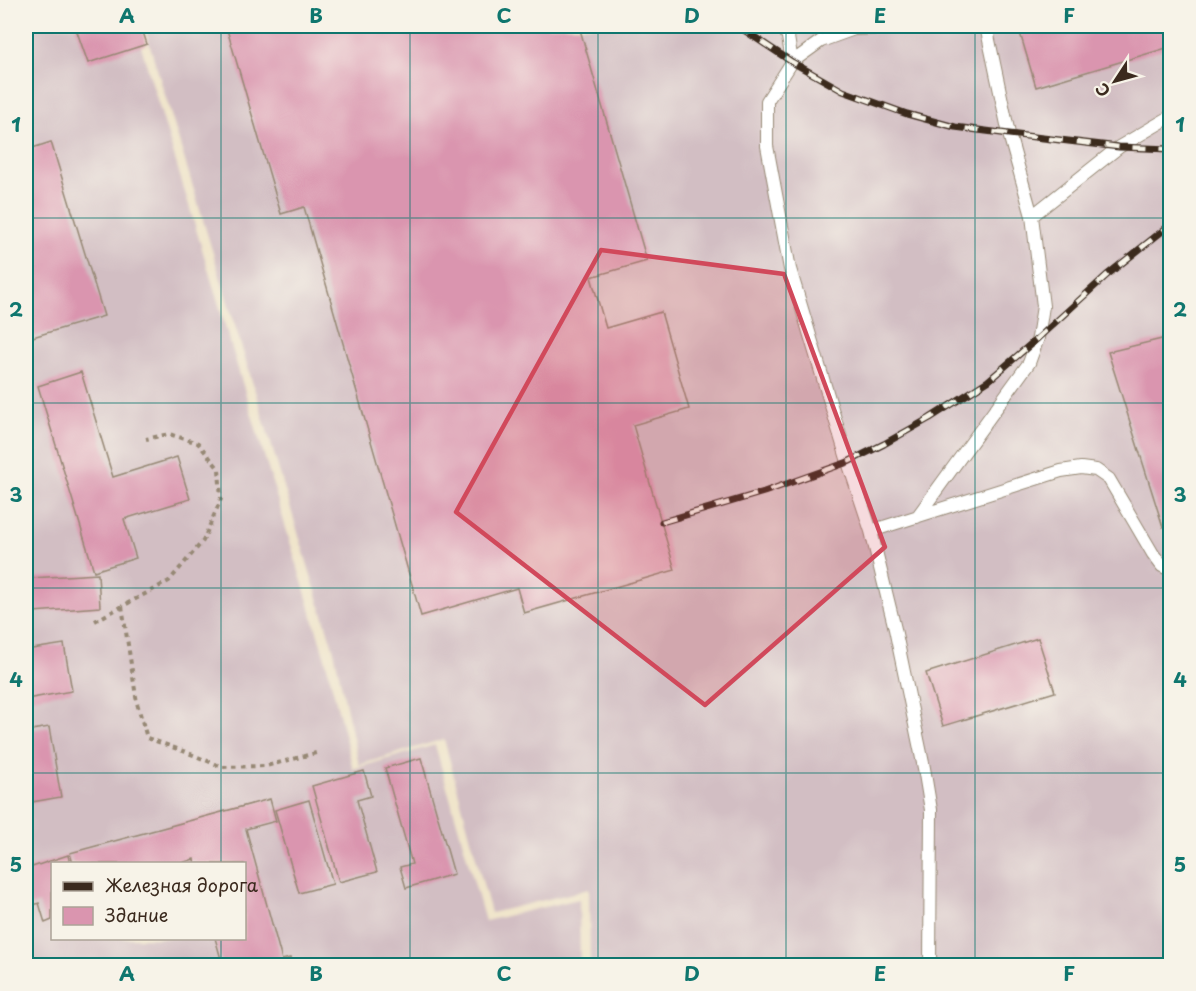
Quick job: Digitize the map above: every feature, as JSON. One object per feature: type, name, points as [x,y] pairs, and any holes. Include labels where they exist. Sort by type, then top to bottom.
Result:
[{"type":"lane","points":[[783,26],[788,37],[792,62]]},
{"type":"lane","points":[[930,966],[931,810],[924,768],[895,628],[871,531],[790,269],[767,146],[767,101],[792,62],[821,41],[854,28],[942,26]]},
{"type":"lane","points":[[917,517],[1029,363],[1038,338],[1043,306],[1032,216],[1009,134],[986,26]]},
{"type":"lane","points":[[1032,216],[1119,147],[1170,117]]},
{"type":"lane","points":[[871,531],[1061,471],[1081,468],[1096,470],[1109,479],[1153,554],[1162,566],[1170,570]]},
{"type":"path","points":[[95,621],[169,580],[203,541],[220,499],[219,469],[198,443],[169,434],[146,439]]},
{"type":"path","points":[[122,606],[137,703],[147,738],[222,767],[266,766],[316,753]]},
{"type":"highlighted area","points":[[601,250],[784,274],[885,547],[705,705],[456,512]]},
{"type":"shaded area","points":[[26,26],[135,26],[325,658],[353,769],[435,745],[485,921],[579,899],[580,965],[26,965]]},
{"type":"shaded area","points":[[144,26],[1170,26],[1170,965],[590,965],[589,889],[491,913],[444,739],[359,765],[334,651]]},
{"type":"building","points":[[75,26],[141,26],[147,44],[88,63]]},
{"type":"building","points":[[226,26],[579,26],[647,261],[591,277],[606,328],[661,312],[689,409],[633,425],[675,570],[524,613],[517,588],[421,616],[304,207],[281,214]]},
{"type":"building","points":[[1018,26],[1170,26],[1170,47],[1036,87]]},
{"type":"building","points":[[51,142],[104,316],[26,339],[26,150]]},
{"type":"building","points":[[1170,337],[1170,530],[1168,525],[1163,527],[1108,352]]},
{"type":"building","points":[[81,372],[113,477],[177,457],[190,499],[124,519],[136,558],[94,571],[38,386]]},
{"type":"building","points":[[98,574],[100,607],[33,612],[31,578]]},
{"type":"building","points":[[1038,638],[1055,692],[943,726],[926,673]]},
{"type":"building","points":[[64,644],[72,691],[26,699],[26,650]]},
{"type":"building","points":[[49,727],[61,797],[26,803],[26,731]]},
{"type":"building","points":[[421,758],[454,874],[406,888],[400,867],[412,864],[385,768]]},
{"type":"building","points":[[364,771],[371,796],[357,800],[377,872],[339,882],[312,786]]},
{"type":"building","points":[[270,799],[276,821],[246,829],[282,960],[290,958],[292,966],[223,966],[216,940],[246,940],[246,862],[195,862],[194,859],[185,862],[72,862],[70,853]]},
{"type":"building","points":[[309,800],[333,884],[299,893],[275,810]]},
{"type":"building","points":[[68,855],[70,862],[51,862],[51,920],[45,923],[39,903],[26,908],[26,869]]},
{"type":"railway","points":[[738,26],[792,62],[843,91],[907,114],[955,127],[1119,147],[1170,149]]},
{"type":"railway","points":[[662,522],[764,492],[848,462],[930,418],[988,381],[1107,275],[1170,225]]}]
